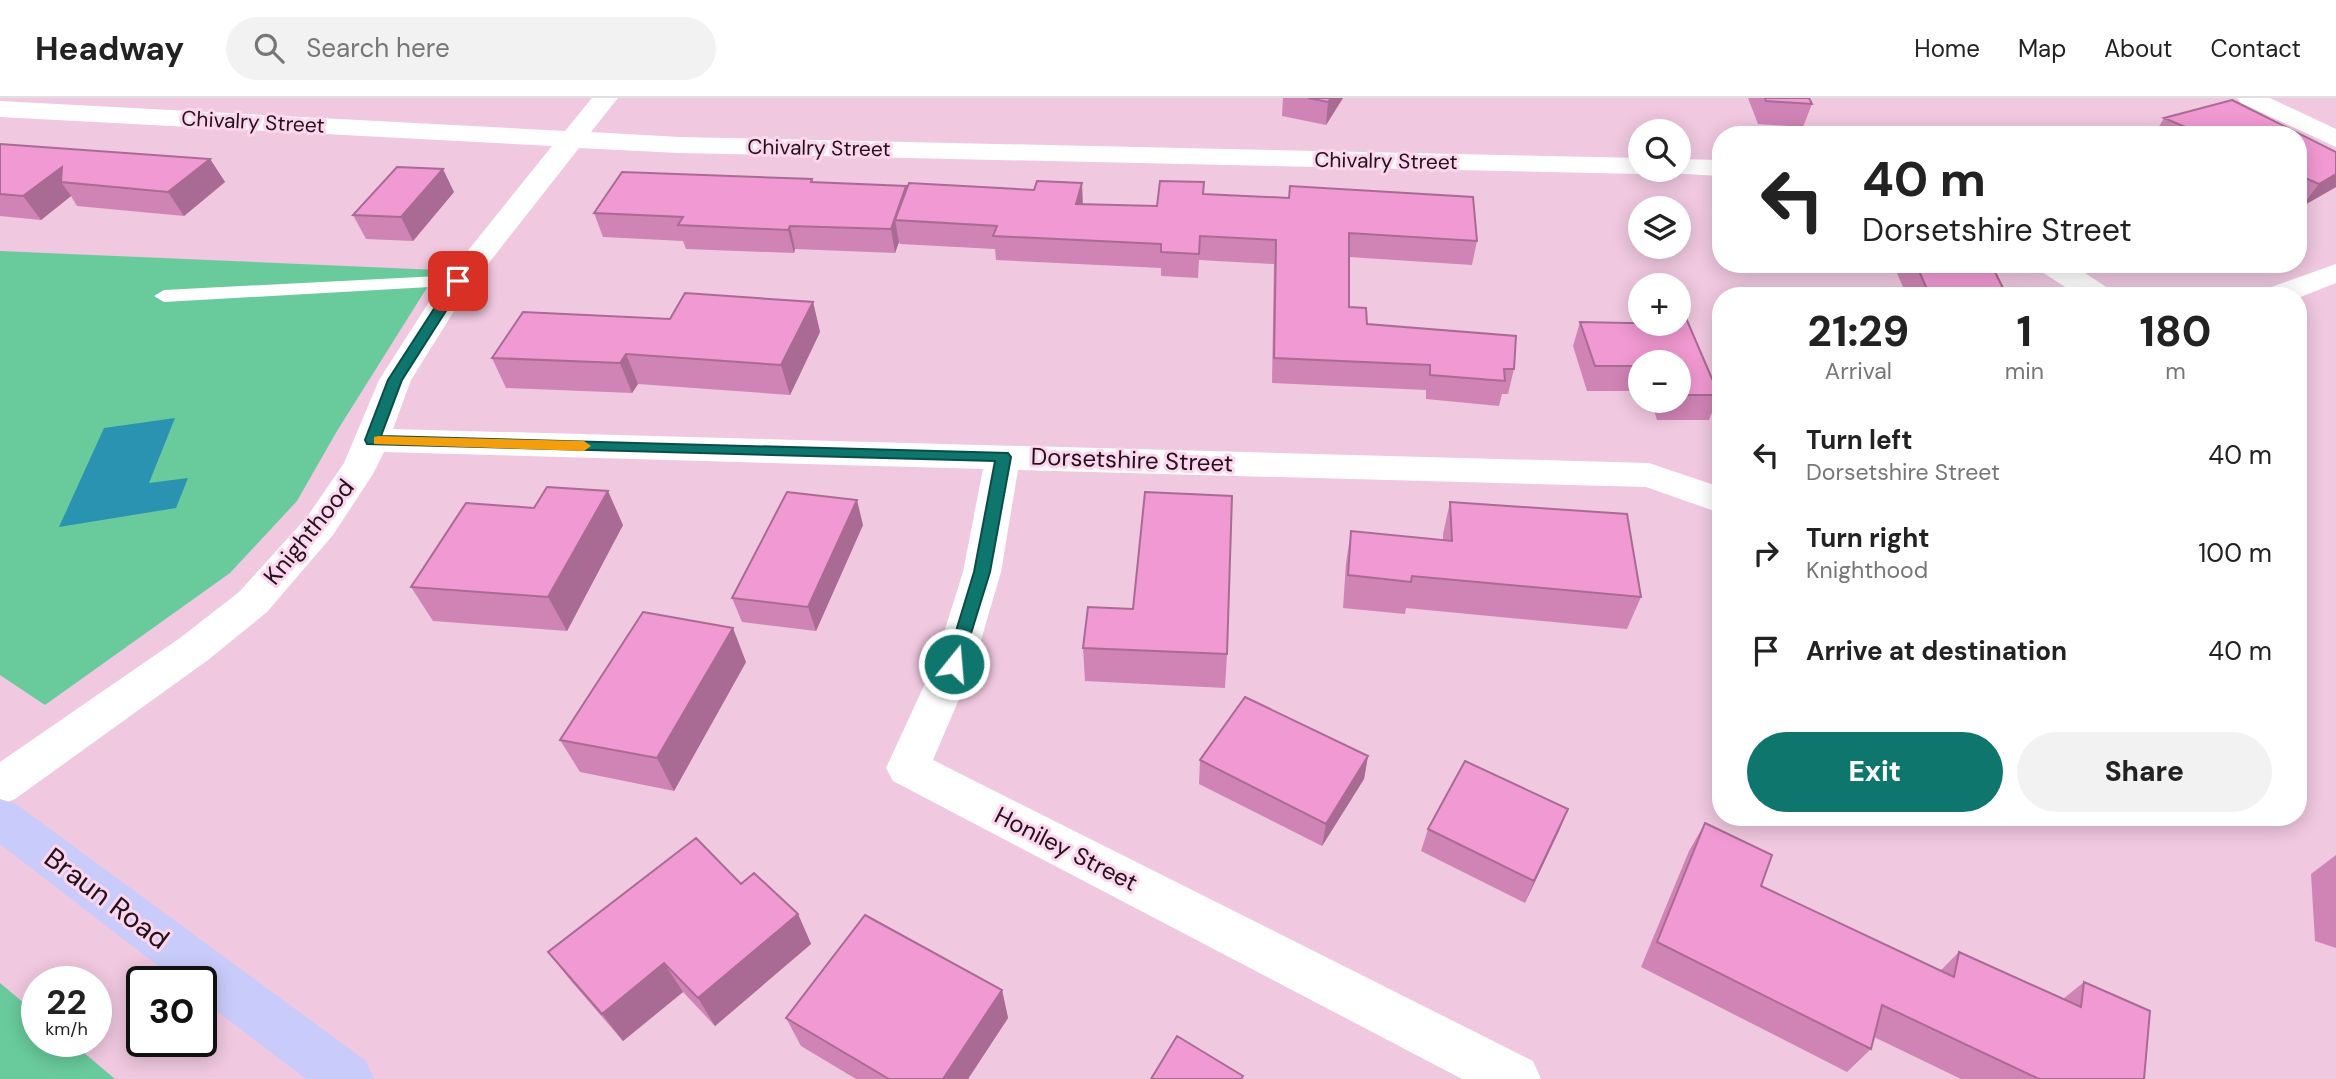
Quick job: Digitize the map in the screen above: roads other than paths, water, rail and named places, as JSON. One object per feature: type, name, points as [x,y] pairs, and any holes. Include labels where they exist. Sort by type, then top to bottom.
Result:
[{"type":"main road","name":"Braun Road","points":[[0,818],[348,1079]]},
{"type":"street","name":"Knighthood","points":[[0,786],[194,649],[253,602],[320,526],[361,466],[395,380],[458,281],[605,98]]},
{"type":"street","points":[[2250,98],[2336,139]]},
{"type":"street","name":"Chivalry Street","points":[[0,108],[679,145],[1628,166]]},
{"type":"street","points":[[1691,167],[1712,168]]},
{"type":"street","points":[[2297,287],[2336,272]]},
{"type":"street","points":[[2064,273],[2086,287]]},
{"type":"street","name":"Dorsetshire Street","points":[[372,440],[1649,475],[1712,497]]},
{"type":"street","name":"Honiley Street","points":[[1003,457],[982,572],[954,664],[908,768],[1515,1079]]},
{"type":"lane","points":[[164,296],[458,281]]},
{"type":"water","points":[[175,418],[149,483],[188,478],[176,508],[59,527],[104,428]]}]
